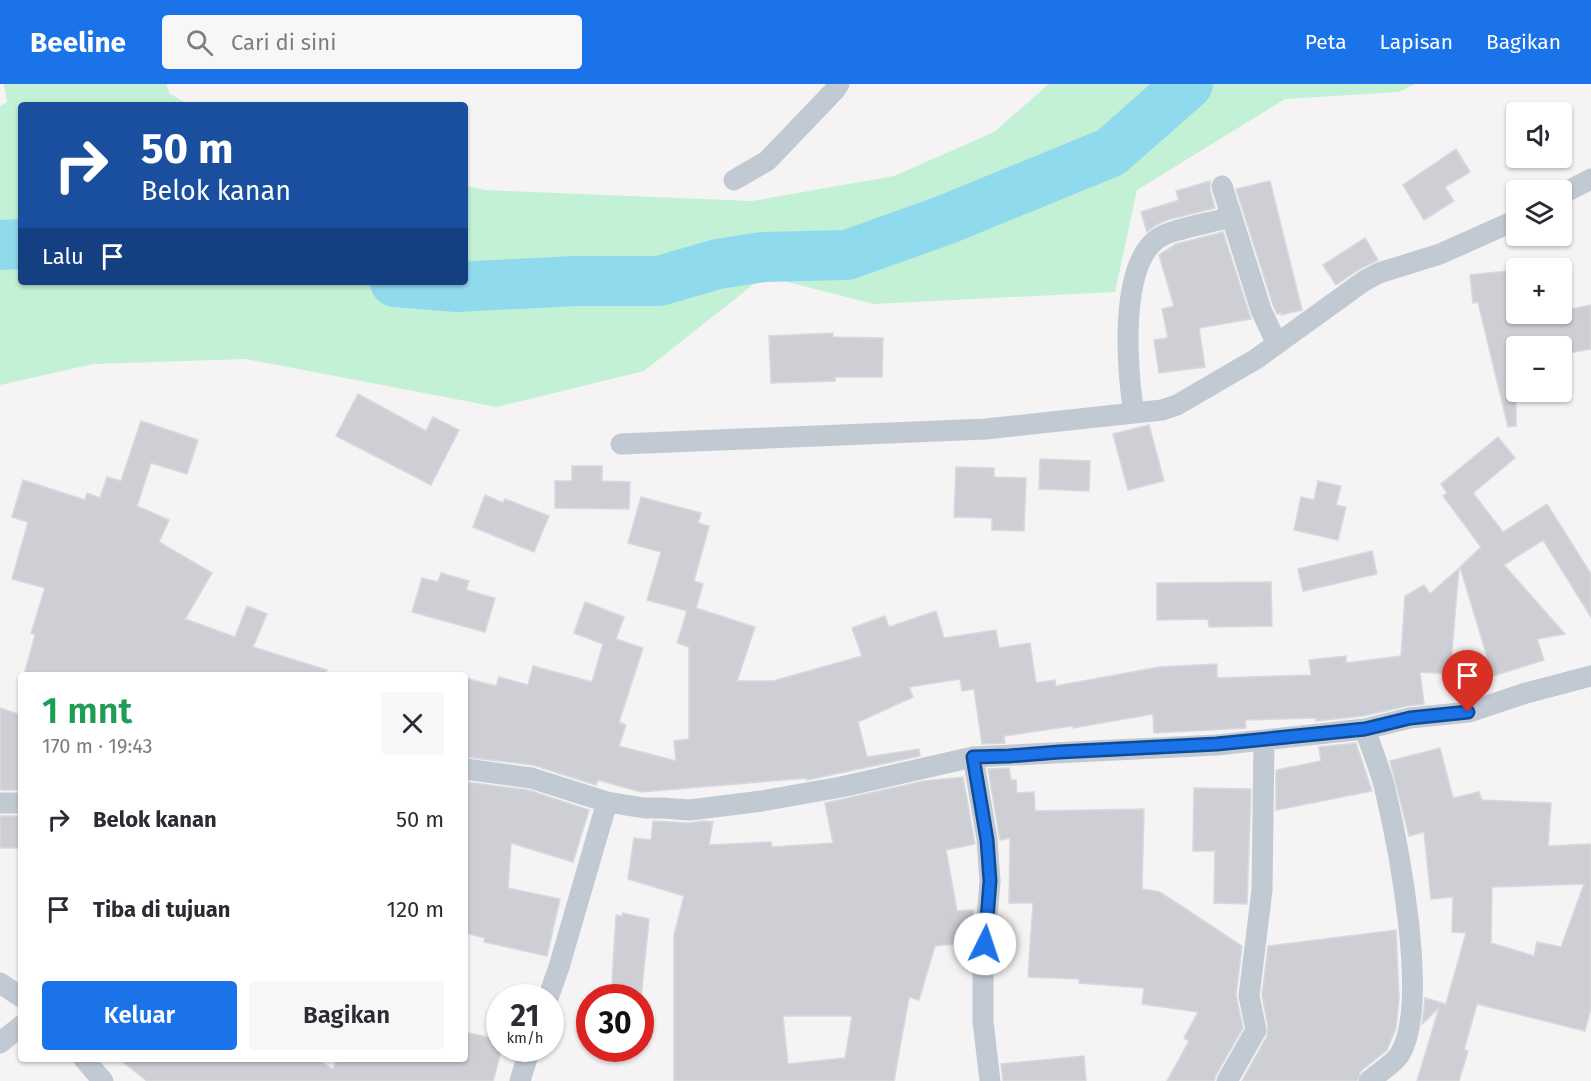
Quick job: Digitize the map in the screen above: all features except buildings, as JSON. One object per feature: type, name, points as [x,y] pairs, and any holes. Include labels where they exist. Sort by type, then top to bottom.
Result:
[{"type":"street","points":[[734,180],[767,161],[839,84]]},
{"type":"street","points":[[1572,189],[1591,179]]},
{"type":"street","points":[[1221,186],[1261,310],[1277,344]]},
{"type":"street","points":[[1134,413],[1128,376],[1130,308],[1136,272],[1145,250],[1162,236],[1231,217]]},
{"type":"street","points":[[621,444],[986,429],[1162,410],[1177,405],[1256,359],[1364,281],[1379,273],[1440,254],[1506,224]]},
{"type":"street","points":[[468,769],[531,778],[607,802],[644,808],[690,810],[762,801],[841,787],[973,757],[1217,744],[1365,729],[1410,718],[1468,712],[1526,693],[1591,676]]},
{"type":"street","points":[[1365,729],[1384,784],[1411,936],[1412,991],[1409,1031],[1400,1056],[1369,1081]]},
{"type":"street","points":[[1227,1081],[1256,1030],[1249,996],[1262,890],[1264,740]]},
{"type":"street","points":[[973,757],[988,850],[990,881],[983,965],[983,1021],[990,1081]]},
{"type":"street","points":[[553,984],[607,802]]},
{"type":"street","points":[[0,803],[18,803]]},
{"type":"street","points":[[0,983],[18,995]]},
{"type":"street","points":[[0,1043],[18,1028]]},
{"type":"street","points":[[87,1062],[103,1081]]},
{"type":"street","points":[[520,1081],[526,1062]]},
{"type":"green space","points":[[4,84],[166,84],[170,94],[185,102],[18,102],[18,285],[468,285],[468,187],[485,190],[752,201],[894,176],[994,132],[1049,84],[1415,84],[1399,92],[1285,99],[1137,190],[1115,292],[874,304],[764,276],[644,371],[497,407],[246,359],[93,364],[0,385],[0,106],[7,102]]},
{"type":"waterway","points":[[432,285],[457,287],[575,281],[659,281],[718,264],[763,257],[847,255],[945,220],[1111,152],[1188,84]]},
{"type":"waterway","points":[[0,245],[18,244]]},
{"type":"route","points":[[985,944],[990,881],[987,840],[973,757],[1217,744],[1365,729],[1410,718],[1468,712]]}]
